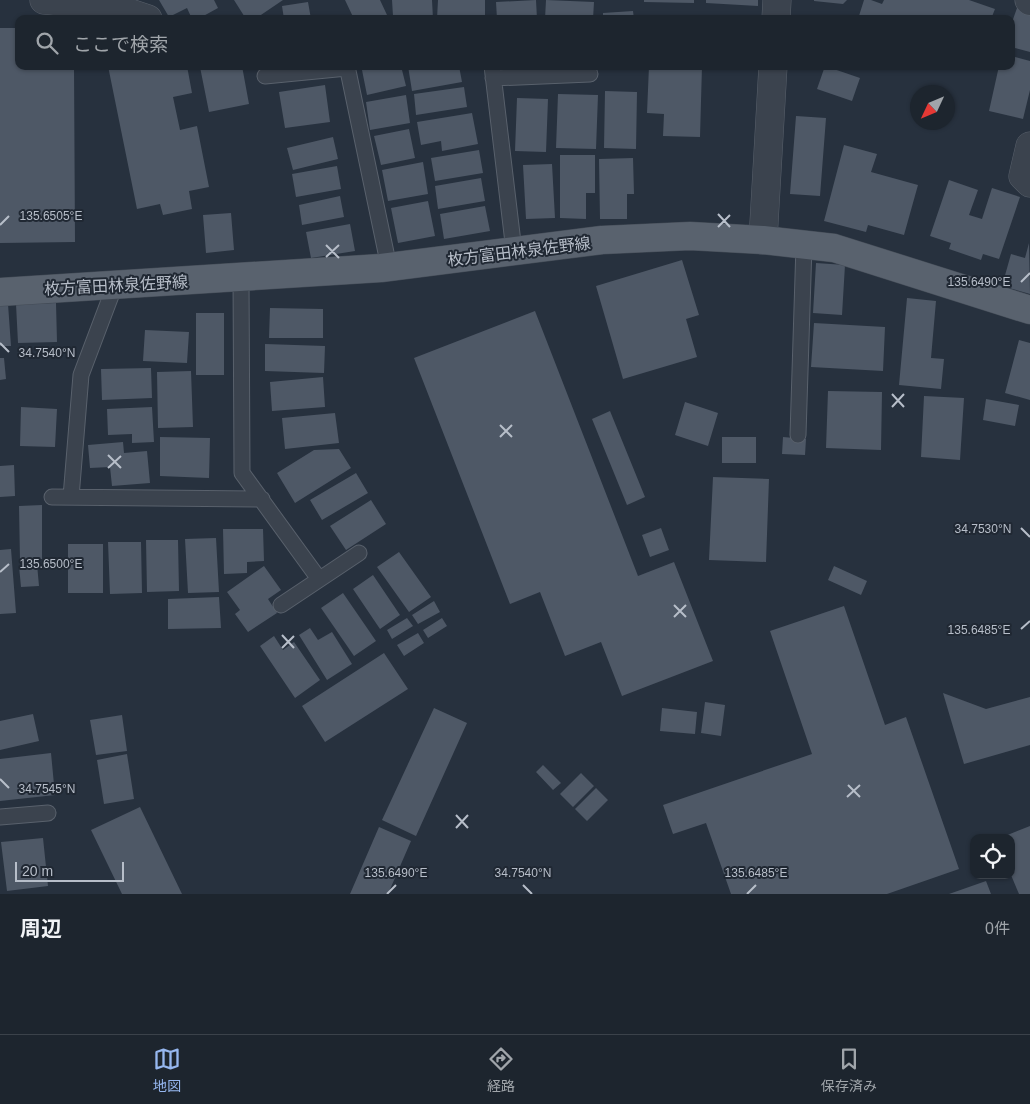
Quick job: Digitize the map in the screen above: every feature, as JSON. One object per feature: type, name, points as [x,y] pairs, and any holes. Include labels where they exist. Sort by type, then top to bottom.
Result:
[{"type":"main road","name":"枚方富田林泉佐野線","points":[[0,292],[389,267],[612,240],[690,236],[763,240],[834,248],[1030,310]]},
{"type":"street","points":[[44,0],[109,6],[136,15]]},
{"type":"street","points":[[776,15],[777,0]]},
{"type":"street","points":[[763,240],[773,70]]},
{"type":"street","points":[[1030,146],[1024,176],[1030,183]]},
{"type":"lane","points":[[264,76],[319,70]]},
{"type":"lane","points":[[348,70],[389,267]]},
{"type":"lane","points":[[514,251],[492,72],[590,74]]},
{"type":"lane","points":[[798,435],[804,245]]},
{"type":"lane","points":[[241,277],[242,473],[319,579]]},
{"type":"lane","points":[[71,497],[81,375],[115,285]]},
{"type":"lane","points":[[52,497],[262,499]]},
{"type":"lane","points":[[281,605],[359,553]]},
{"type":"lane","points":[[0,817],[48,813]]},
{"type":"building","points":[[159,0],[214,0],[218,8],[205,15],[190,15],[187,8],[173,15],[168,15]]},
{"type":"building","points":[[234,0],[283,0],[261,15],[243,15]]},
{"type":"building","points":[[345,0],[380,0],[387,15],[352,15]]},
{"type":"building","points":[[392,0],[432,0],[433,15],[393,15]]},
{"type":"building","points":[[438,0],[485,0],[485,15],[437,15]]},
{"type":"building","points":[[536,0],[537,15],[497,15],[496,2]]},
{"type":"building","points":[[546,0],[594,2],[593,15],[545,15]]},
{"type":"building","points":[[644,0],[694,0],[694,3],[644,2]]},
{"type":"building","points":[[706,0],[758,0],[758,6],[706,3]]},
{"type":"building","points":[[814,0],[847,0],[843,4]]},
{"type":"building","points":[[864,0],[871,0],[882,4],[884,0],[969,0],[995,9],[993,15],[859,15]]},
{"type":"building","points":[[308,2],[310,15],[283,15],[282,6]]},
{"type":"building","points":[[1017,8],[1030,11],[1030,52],[1015,48],[1015,15]]},
{"type":"building","points":[[633,11],[634,15],[603,15],[603,13]]},
{"type":"building","points":[[0,28],[15,28],[15,70],[74,70],[75,242],[0,243]]},
{"type":"building","points":[[1015,57],[1030,61],[1030,90],[1023,119],[989,111],[998,70],[1015,70]]},
{"type":"building","points":[[109,70],[188,70],[192,93],[173,97],[180,130],[197,126],[209,187],[189,191],[192,209],[163,215],[160,204],[137,209]]},
{"type":"building","points":[[201,70],[243,70],[249,104],[209,112]]},
{"type":"building","points":[[362,70],[402,70],[406,86],[367,95]]},
{"type":"building","points":[[409,70],[460,70],[462,82],[412,91]]},
{"type":"building","points":[[649,70],[702,70],[700,137],[663,136],[664,114],[647,113]]},
{"type":"building","points":[[824,70],[837,70],[860,78],[852,101],[817,89]]},
{"type":"building","points":[[325,85],[330,122],[285,128],[279,92]]},
{"type":"building","points":[[464,87],[467,107],[416,115],[414,94]]},
{"type":"building","points":[[605,91],[637,92],[636,149],[604,148]]},
{"type":"building","points":[[558,94],[598,95],[596,149],[556,148]]},
{"type":"building","points":[[406,95],[410,123],[370,130],[366,102]]},
{"type":"building","points":[[517,98],[548,99],[546,152],[515,151]]},
{"type":"building","points":[[472,113],[478,144],[442,151],[441,141],[421,145],[417,122]]},
{"type":"building","points":[[796,116],[826,118],[820,196],[790,194]]},
{"type":"building","points":[[409,129],[415,158],[381,165],[374,136]]},
{"type":"building","points":[[333,137],[338,159],[293,170],[287,148]]},
{"type":"building","points":[[844,145],[877,154],[871,172],[918,185],[904,235],[868,225],[866,232],[824,221]]},
{"type":"building","points":[[479,150],[483,173],[435,181],[431,158]]},
{"type":"building","points":[[560,155],[595,155],[595,193],[586,193],[586,219],[560,218]]},
{"type":"building","points":[[633,158],[634,194],[627,194],[627,219],[600,219],[599,159]]},
{"type":"building","points":[[423,162],[428,194],[388,201],[382,170]]},
{"type":"building","points":[[552,164],[555,218],[526,219],[523,165]]},
{"type":"building","points":[[337,166],[341,189],[296,197],[292,174]]},
{"type":"building","points":[[481,178],[485,201],[438,209],[435,186]]},
{"type":"building","points":[[949,180],[978,190],[969,215],[982,219],[992,188],[1020,197],[999,259],[983,254],[981,260],[949,249],[951,243],[930,236]]},
{"type":"building","points":[[340,196],[344,217],[302,225],[299,205]]},
{"type":"building","points":[[428,201],[435,236],[398,243],[391,208]]},
{"type":"building","points":[[485,206],[490,231],[444,239],[440,214]]},
{"type":"building","points":[[231,213],[234,250],[206,253],[203,215]]},
{"type":"building","points":[[350,224],[355,251],[311,258],[306,232]]},
{"type":"building","points":[[1029,243],[1030,294],[1002,286],[1011,254],[1025,258]]},
{"type":"building","points":[[682,260],[699,315],[686,319],[697,357],[623,379],[596,286]]},
{"type":"building","points":[[816,263],[845,265],[842,315],[813,313]]},
{"type":"building","points":[[907,298],[936,301],[931,358],[944,359],[941,389],[899,385]]},
{"type":"building","points":[[56,303],[57,342],[18,343],[16,304]]},
{"type":"building","points":[[8,304],[11,346],[0,346],[0,305]]},
{"type":"building","points":[[270,308],[323,309],[323,338],[269,338]]},
{"type":"building","points":[[535,311],[638,576],[674,562],[713,661],[622,696],[601,642],[565,656],[540,592],[510,604],[414,358]]},
{"type":"building","points":[[196,313],[224,313],[224,375],[196,375]]},
{"type":"building","points":[[814,323],[885,327],[883,371],[811,367]]},
{"type":"building","points":[[145,330],[189,332],[187,363],[143,361]]},
{"type":"building","points":[[1019,340],[1030,343],[1030,400],[1005,393]]},
{"type":"building","points":[[265,344],[325,346],[324,373],[265,371]]},
{"type":"building","points":[[0,358],[4,358],[6,379],[0,380]]},
{"type":"building","points":[[151,368],[152,398],[102,400],[101,369]]},
{"type":"building","points":[[191,371],[193,427],[158,428],[157,372]]},
{"type":"building","points":[[323,377],[325,407],[272,411],[270,382]]},
{"type":"building","points":[[828,391],[882,392],[881,450],[826,448]]},
{"type":"building","points":[[924,396],[964,398],[960,460],[921,457]]},
{"type":"building","points":[[986,399],[1019,405],[1015,426],[983,420]]},
{"type":"building","points":[[685,402],[718,413],[708,446],[675,435]]},
{"type":"building","points":[[21,407],[57,409],[55,447],[20,446]]},
{"type":"building","points":[[152,407],[154,442],[132,443],[132,434],[108,435],[107,409]]},
{"type":"building","points":[[610,411],[645,497],[627,505],[592,419]]},
{"type":"building","points":[[335,413],[339,443],[285,449],[282,418]]},
{"type":"building","points":[[160,437],[210,438],[209,478],[160,476]]},
{"type":"building","points":[[722,437],[756,437],[756,463],[722,463]]},
{"type":"building","points":[[783,437],[806,439],[805,455],[782,454]]},
{"type":"building","points":[[123,442],[124,453],[147,451],[150,483],[112,486],[110,467],[90,468],[88,445]]},
{"type":"building","points":[[339,449],[351,468],[295,503],[277,473],[314,450]]},
{"type":"building","points":[[14,465],[15,496],[0,497],[0,466]]},
{"type":"building","points":[[356,473],[368,493],[322,520],[310,500]]},
{"type":"building","points":[[713,477],[769,479],[766,562],[709,560]]},
{"type":"building","points":[[371,500],[386,524],[346,550],[330,526]]},
{"type":"building","points":[[42,505],[42,559],[20,560],[19,506]]},
{"type":"building","points":[[661,528],[669,550],[650,557],[642,535]]},
{"type":"building","points":[[223,529],[263,529],[264,561],[247,562],[247,573],[224,574]]},
{"type":"building","points":[[216,538],[219,592],[188,593],[185,539]]},
{"type":"building","points":[[146,540],[178,540],[179,591],[147,592]]},
{"type":"building","points":[[108,542],[141,542],[142,593],[110,594]]},
{"type":"building","points":[[68,544],[103,544],[103,593],[68,593]]},
{"type":"building","points":[[11,549],[16,613],[0,614],[0,550]]},
{"type":"building","points":[[399,552],[431,597],[409,612],[377,567]]},
{"type":"building","points":[[37,564],[39,586],[21,587],[19,566]]},
{"type":"building","points":[[264,566],[281,590],[268,599],[277,613],[248,632],[235,614],[240,610],[227,592]]},
{"type":"building","points":[[834,566],[867,581],[861,595],[828,580]]},
{"type":"building","points":[[373,575],[400,615],[380,629],[353,589]]},
{"type":"building","points":[[343,593],[376,641],[354,656],[321,608]]},
{"type":"building","points":[[219,597],[221,628],[168,629],[168,599]]},
{"type":"building","points":[[434,601],[440,612],[418,624],[412,615]]},
{"type":"building","points":[[844,606],[885,725],[906,717],[959,869],[887,894],[731,894],[706,823],[673,834],[663,805],[812,754],[770,631]]},
{"type":"building","points":[[407,618],[413,626],[392,639],[387,630]]},
{"type":"building","points":[[442,618],[447,626],[428,638],[423,630]]},
{"type":"building","points":[[310,628],[318,640],[332,632],[352,664],[327,680],[299,635]]},
{"type":"building","points":[[418,633],[424,643],[404,656],[397,645]]},
{"type":"building","points":[[274,636],[283,650],[294,642],[320,680],[295,698],[260,646]]},
{"type":"building","points":[[384,653],[408,689],[325,742],[302,706]]},
{"type":"building","points":[[943,693],[986,709],[1030,697],[1030,745],[964,764]]},
{"type":"building","points":[[705,702],[725,705],[721,736],[701,733]]},
{"type":"building","points":[[434,708],[467,723],[416,836],[382,820]]},
{"type":"building","points":[[662,708],[697,712],[695,734],[660,731]]},
{"type":"building","points":[[33,714],[39,741],[0,750],[0,721]]},
{"type":"building","points":[[122,715],[127,751],[96,755],[90,720]]},
{"type":"building","points":[[51,753],[55,795],[0,801],[0,759]]},
{"type":"building","points":[[127,754],[134,799],[104,804],[97,760]]},
{"type":"building","points":[[543,765],[561,783],[553,790],[536,772]]},
{"type":"building","points":[[581,773],[594,786],[573,807],[560,794]]},
{"type":"building","points":[[596,788],[608,800],[587,821],[575,809]]},
{"type":"building","points":[[140,807],[182,894],[122,894],[91,830]]},
{"type":"building","points":[[1030,826],[1030,894],[1019,894],[1013,879],[1015,879],[1015,834],[1010,834]]},
{"type":"building","points":[[379,827],[411,841],[388,894],[350,894]]},
{"type":"building","points":[[43,838],[48,886],[7,891],[1,842]]},
{"type":"building","points":[[986,881],[991,894],[949,894]]}]
